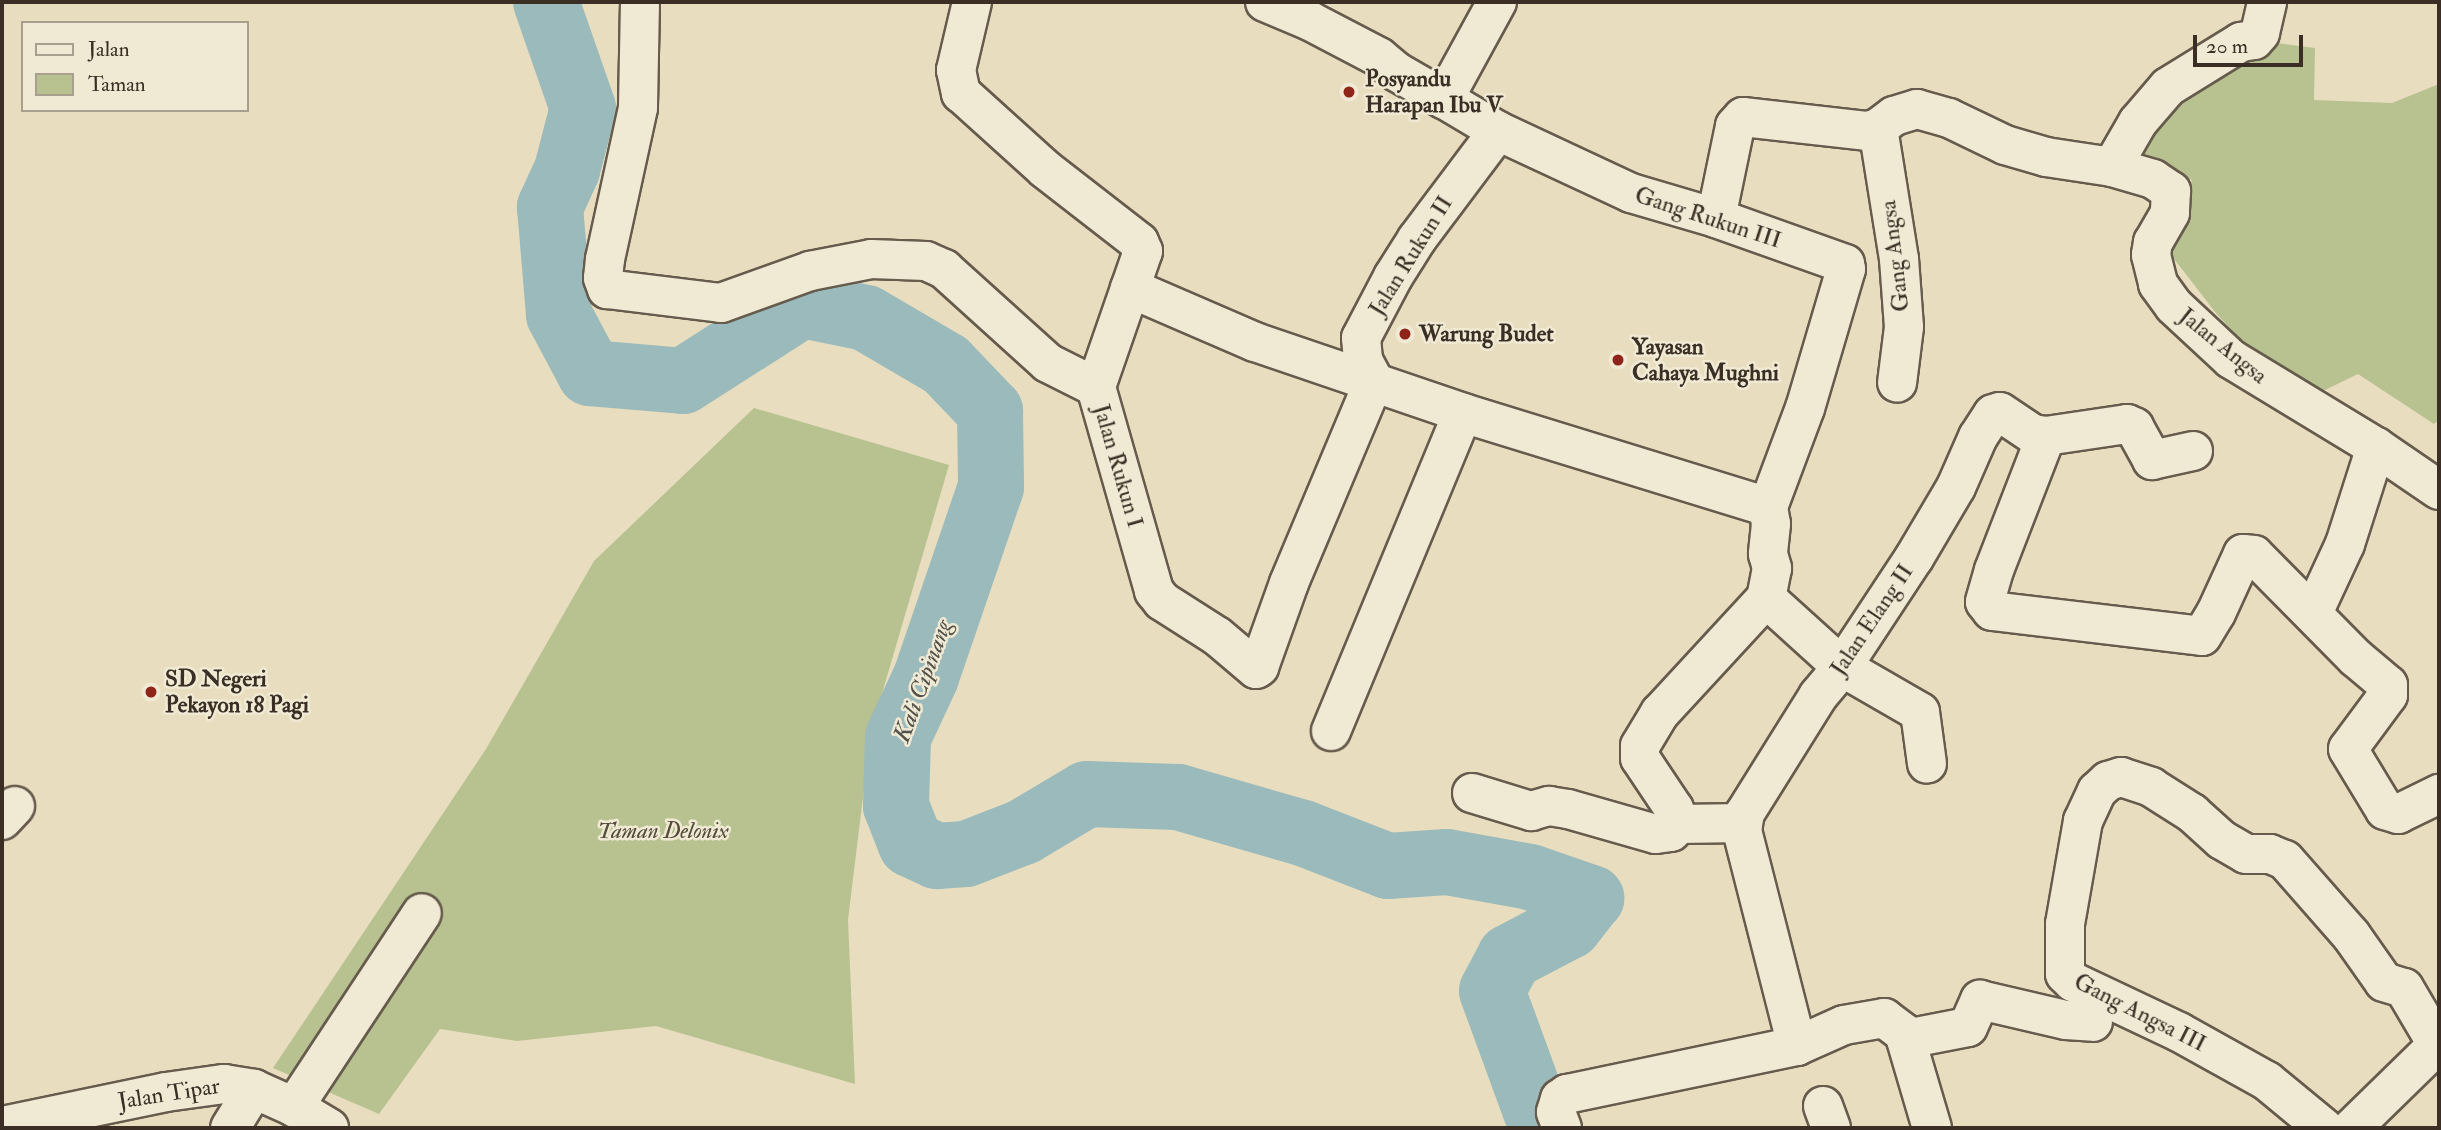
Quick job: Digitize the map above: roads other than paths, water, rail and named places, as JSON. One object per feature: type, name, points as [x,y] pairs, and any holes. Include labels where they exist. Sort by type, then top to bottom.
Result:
[{"type":"street","points":[[640,2],[638,108],[605,259],[603,278],[607,289],[721,303],[736,301],[792,275],[810,271],[871,259],[926,261],[944,269],[1048,363],[1096,387]]},
{"type":"street","name":"Jalan Rukun I","points":[[972,2],[956,70],[961,93],[1045,169],[1139,242],[1142,257],[1096,387],[1153,591],[1162,601],[1217,636],[1258,669],[1289,583],[1374,381]]},
{"type":"street","name":"Gang Rukun III","points":[[1265,2],[1310,21],[1379,57],[1397,72],[1498,131],[1630,193],[1716,218],[1845,264],[1846,269],[1805,408],[1768,507]]},
{"type":"street","points":[[1444,99],[1497,2]]},
{"type":"street","points":[[2112,167],[2137,122],[2168,87],[2241,42],[2254,40],[2260,33],[2267,2]]},
{"type":"street","name":"Jalan Angsa","points":[[1873,130],[1894,116],[1917,109],[1949,118],[2005,145],[2033,153],[2112,167],[2153,179],[2171,191],[2170,213],[2153,242],[2151,255],[2158,284],[2174,306],[2231,359],[2376,447],[2431,474]]},
{"type":"street","points":[[1716,218],[1735,126],[1743,117],[1873,130]]},
{"type":"street","name":"Gang Angsa","points":[[1873,130],[1899,259],[1904,327],[1897,383]]},
{"type":"street","name":"Jalan Rukun II","points":[[1374,381],[1363,360],[1361,338],[1392,277],[1417,239],[1498,131]]},
{"type":"street","points":[[1130,288],[1255,342],[1462,413],[1768,507],[1772,524],[1768,554],[1772,568],[1766,598],[1660,713],[1640,746],[1640,758],[1674,809],[1679,824]]},
{"type":"street","points":[[1331,731],[1462,413]]},
{"type":"street","name":"Jalan Elang II","points":[[1743,823],[1754,797],[1818,696],[1842,667],[1914,558],[1956,487],[1978,436],[1993,414],[2008,415],[2033,434],[2046,436]]},
{"type":"street","points":[[2193,451],[2151,460],[2134,426],[2127,424],[2046,436],[1994,570],[1985,602],[1992,611],[2202,636],[2216,614],[2243,554],[2250,553],[2265,563],[2356,658],[2388,685],[2388,695],[2351,741],[2348,749],[2385,810],[2398,814],[2439,793]]},
{"type":"street","points":[[2313,613],[2345,544],[2376,447]]},
{"type":"street","points":[[1766,598],[1842,667],[1920,712],[1927,764]]},
{"type":"street","name":"Gang Angsa III","points":[[2324,1128],[2267,1081],[2179,1032],[2073,982],[2065,974],[2065,924],[2083,821],[2097,792],[2108,781],[2121,777],[2151,787],[2246,854],[2279,856],[2293,867],[2351,935],[2384,982],[2404,988],[2438,1043]]},
{"type":"street","points":[[1472,793],[1531,811],[1549,806],[1568,809],[1656,834],[1671,832],[1679,824],[1743,823],[1742,831],[1797,1046]]},
{"type":"street","points":[[294,1107],[422,913]]},
{"type":"street","points":[[1562,1128],[1556,1112],[1560,1099],[1567,1094],[1797,1046],[1844,1025],[1895,1028],[1968,1027],[1980,1000],[2075,1021],[2093,1022]]},
{"type":"street","points":[[1895,1028],[1932,1128]]},
{"type":"street","points":[[2352,1128],[2438,1043]]},
{"type":"street","name":"Jalan Tipar","points":[[2,1126],[194,1087],[224,1084],[254,1089],[294,1107],[329,1128]]},
{"type":"street","points":[[230,1128],[254,1089]]},
{"type":"waterway","name":"Kali Cipinang","points":[[546,2],[583,108],[567,170],[550,207],[559,315],[590,373],[683,381],[802,305],[866,318],[946,365],[990,411],[991,487],[926,677],[898,737],[896,806],[911,844],[937,856],[966,854],[1023,832],[1087,794],[1178,797],[1303,833],[1388,866],[1447,862],[1530,877],[1591,898],[1569,926],[1510,957],[1492,991],[1542,1128]]},
{"type":"place","name":"Posyandu Harapan Ibu V","points":[[1349,92]]},
{"type":"place","name":"Warung Budet","points":[[1405,334]]},
{"type":"place","name":"Yayasan Cahaya Mughni","points":[[1618,360]]},
{"type":"place","name":"SD Negeri Pekayon 18 Pagi","points":[[151,692]]},
{"type":"park label","name":"Taman Delonix","points":[[663,831]]}]
